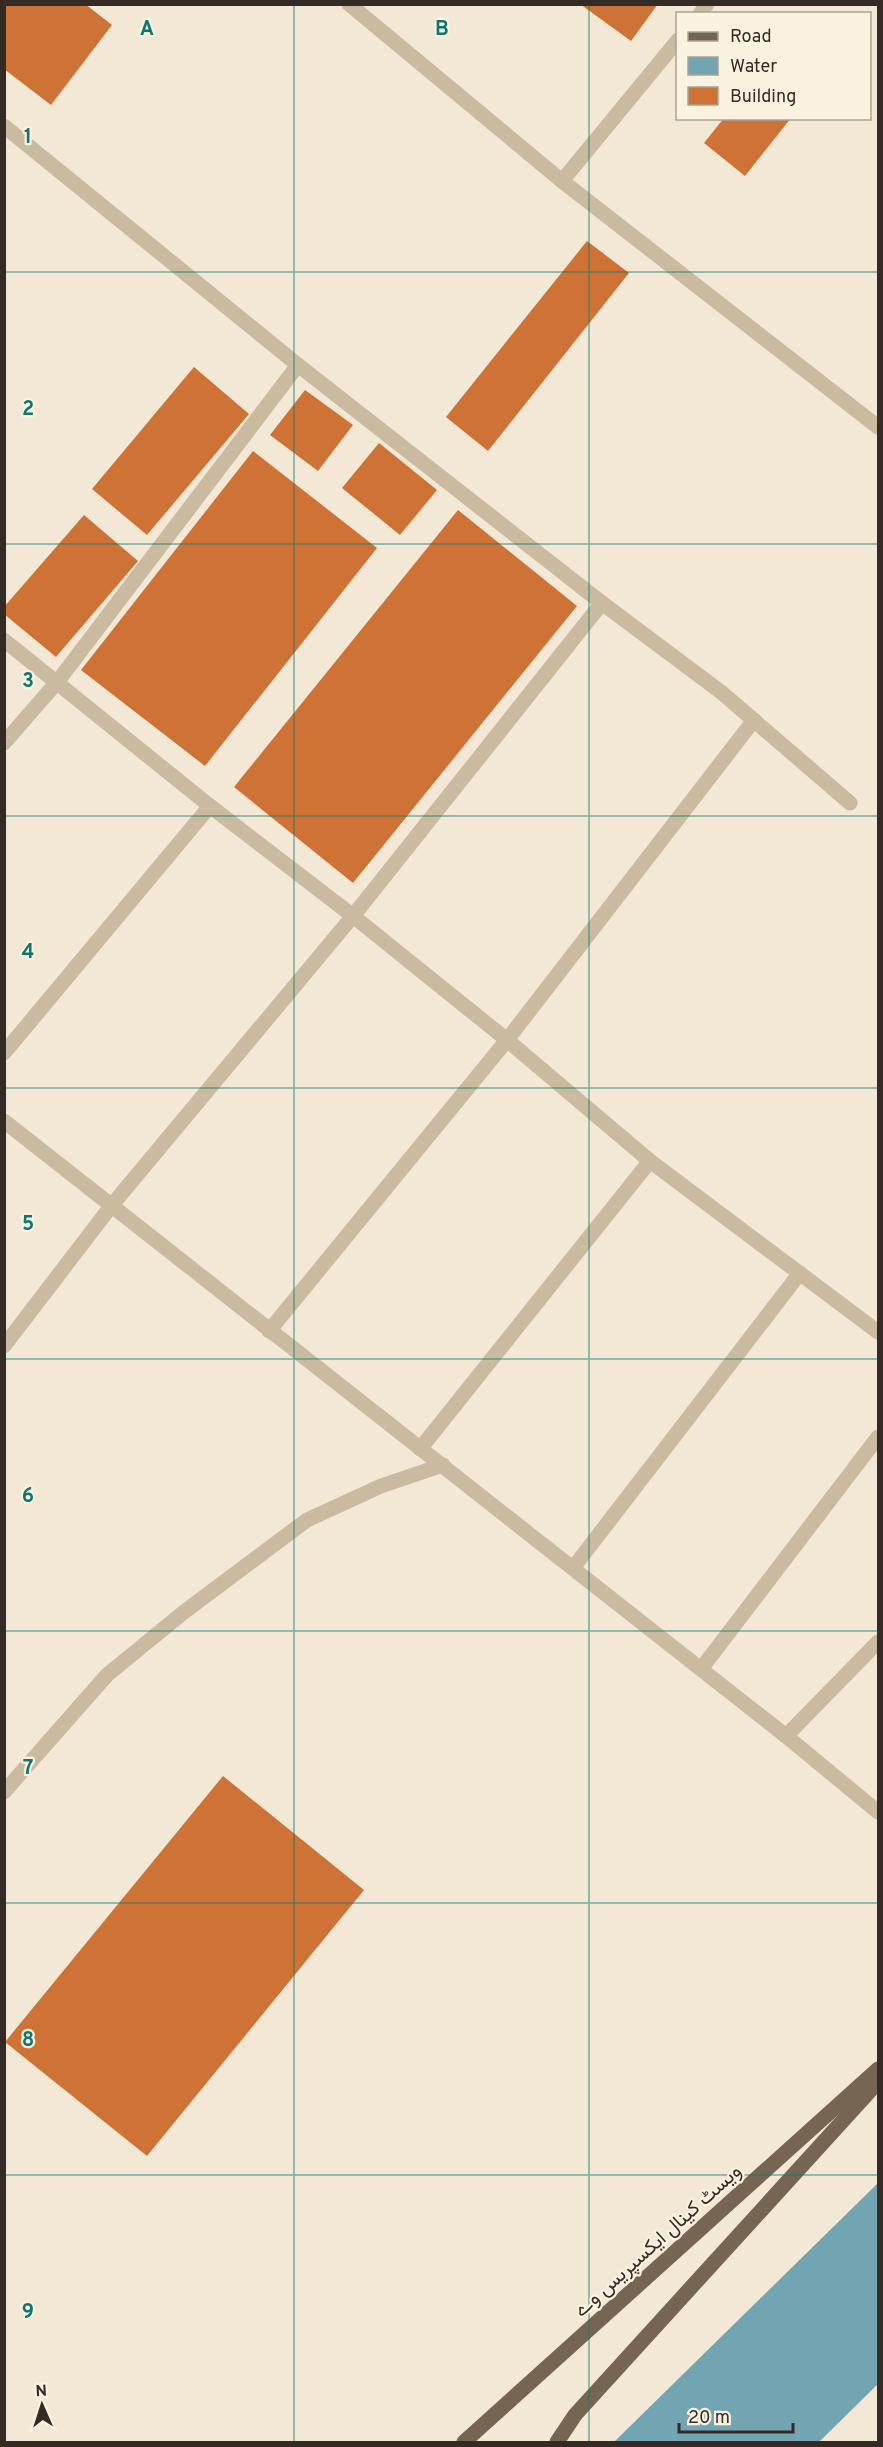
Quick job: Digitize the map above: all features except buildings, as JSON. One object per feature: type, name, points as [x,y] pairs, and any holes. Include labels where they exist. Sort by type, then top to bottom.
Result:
[{"type":"main road","name":"ویسٹ کینال ایکسپریس وے","points":[[464,2442],[879,2069]]},
{"type":"main road","points":[[557,2442],[574,2415],[879,2082]]},
{"type":"street","points":[[349,4],[562,181],[879,427]]},
{"type":"street","points":[[562,181],[676,42]]},
{"type":"street","points":[[4,126],[298,365],[602,603],[721,692],[850,803]]},
{"type":"street","points":[[4,743],[58,681],[298,365]]},
{"type":"street","points":[[4,1346],[111,1205],[353,916],[602,603]]},
{"type":"street","points":[[4,640],[58,681],[210,806],[353,916],[650,1161],[878,1330]]},
{"type":"street","points":[[269,1330],[507,1041],[754,720]]},
{"type":"street","points":[[4,1053],[210,806]]},
{"type":"street","points":[[4,1121],[443,1465],[879,1812]]},
{"type":"street","points":[[420,1449],[650,1161]]},
{"type":"street","points":[[573,1568],[800,1273]]},
{"type":"street","points":[[701,1669],[879,1437]]},
{"type":"street","points":[[4,1792],[107,1675],[184,1612],[307,1520],[381,1486],[443,1465]]},
{"type":"street","points":[[786,1736],[879,1642]]},
{"type":"water","points":[[878,2183],[878,2384],[819,2442],[614,2442]]}]
